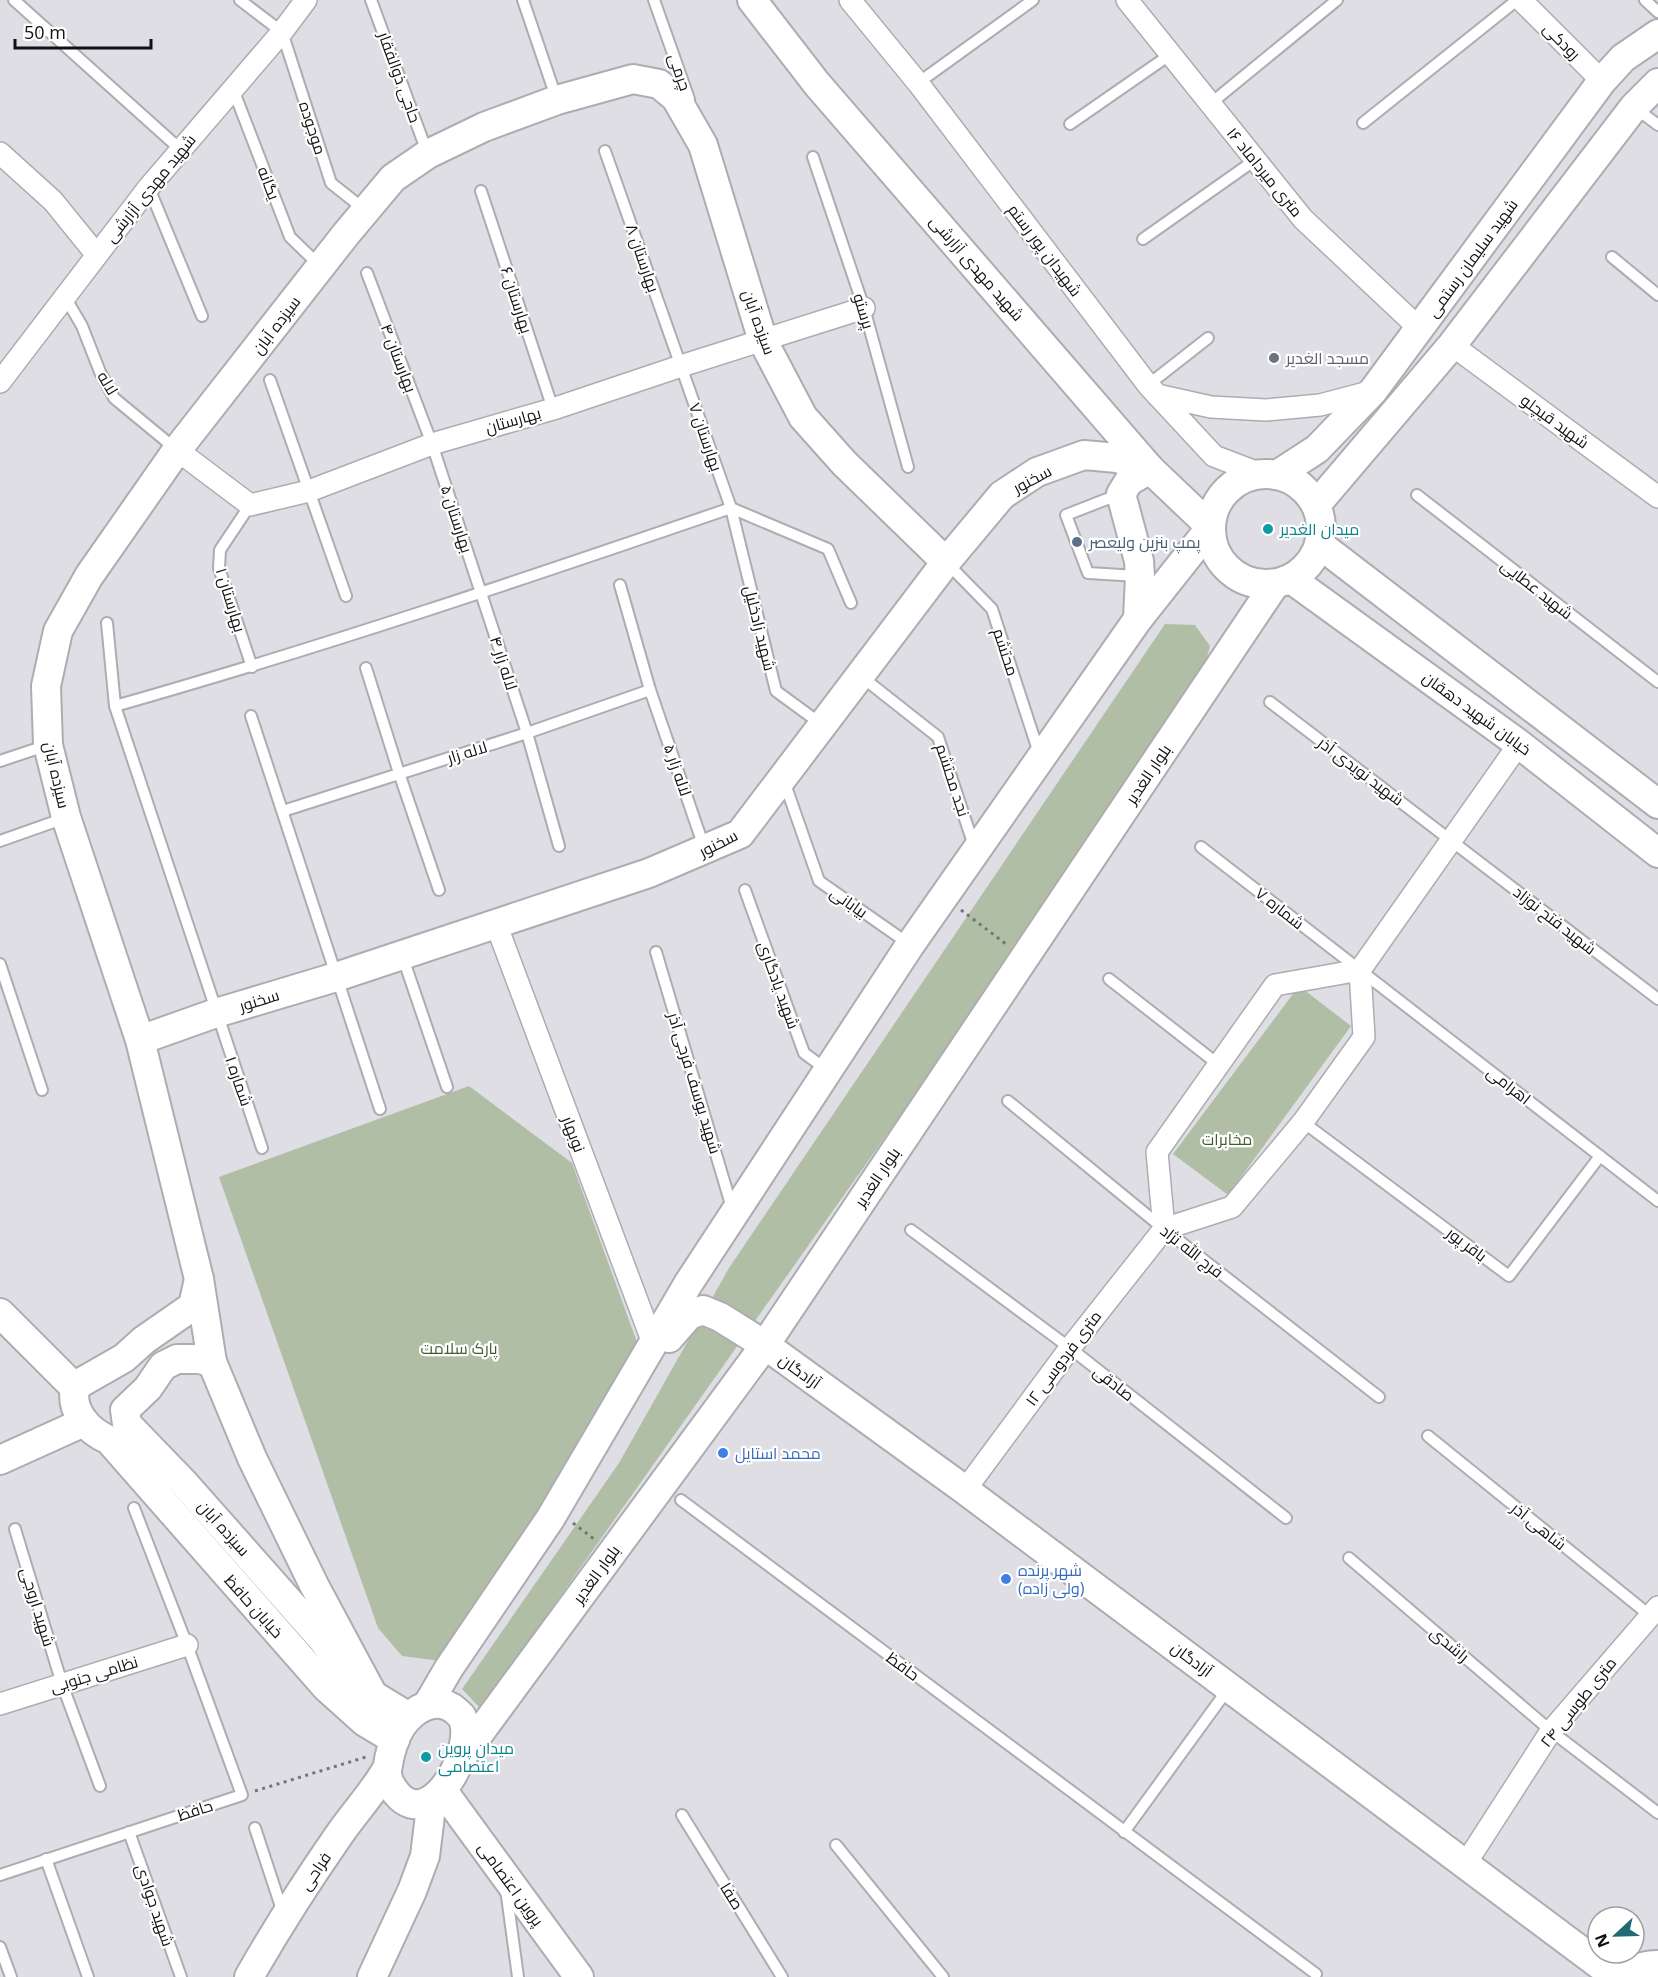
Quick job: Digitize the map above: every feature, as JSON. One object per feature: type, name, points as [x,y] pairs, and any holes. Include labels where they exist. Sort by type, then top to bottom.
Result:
[{"type":"street","name":"شهید مهدی آزارشی","points":[[0,381],[148,187],[282,32],[306,0]]},
{"type":"street","name":"شهید مهدی آزارشی","points":[[752,0],[817,84],[1150,469],[1211,527]]},
{"type":"street","name":"شهیدان پور رستم","points":[[849,0],[918,83],[1153,390],[1214,456],[1269,475]]},
{"type":"street","name":"۱۶ متری میرداماد","points":[[1127,0],[1303,219],[1420,329]]},
{"type":"street","name":"رودکی","points":[[1521,0],[1602,81]]},
{"type":"street","name":"شهید سلیمان رستمی","points":[[1269,475],[1317,449],[1373,391],[1602,81],[1623,58],[1658,34]]},
{"type":"street","name":"سیزده آبان","points":[[402,1736],[374,1697],[314,1585],[252,1458],[212,1362],[199,1280],[140,1040],[66,817],[48,745],[46,686],[58,631],[89,576],[177,450],[320,266],[393,178],[428,154],[484,127],[557,100],[633,79],[659,84],[676,98],[703,145],[763,341],[802,417],[844,463],[946,562]]},
{"type":"street","points":[[1602,81],[1635,107]]},
{"type":"street","points":[[1316,505],[1452,345],[1635,107],[1658,83]]},
{"type":"street","points":[[0,153],[53,201],[96,254]]},
{"type":"street","name":"بهارستان","points":[[250,505],[309,491],[432,444],[553,409],[864,308]]},
{"type":"street","name":"شهید قیچلو","points":[[1452,345],[1658,497]]},
{"type":"street","points":[[1153,390],[1211,407],[1266,410],[1320,405],[1373,391]]},
{"type":"street","points":[[177,450],[250,505]]},
{"type":"street","name":"سخنور","points":[[140,1040],[216,1013],[402,955],[668,866],[740,834],[946,562],[1002,495],[1037,472],[1084,455],[1118,458],[1150,469]]},
{"type":"street","points":[[1138,619],[1139,561],[1121,494],[1129,481],[1150,469]]},
{"type":"street","points":[[402,1736],[441,1703],[452,1707],[462,1717],[465,1733],[460,1758],[450,1782],[437,1795],[415,1804],[402,1800],[387,1781],[402,1736],[555,1510],[639,1371],[653,1343],[827,1070],[943,895],[1040,757],[1138,619],[1211,527],[1219,500],[1227,490],[1243,479],[1269,475],[1293,481],[1306,491],[1316,505],[1321,521],[1319,544],[1304,570],[1283,581],[1258,584],[1243,580],[1229,571],[1219,558],[1213,543],[1211,527]]},
{"type":"street","points":[[1319,544],[1658,804]]},
{"type":"street","name":"خیابان شهید دهقان","points":[[1283,581],[1519,744],[1658,854]]},
{"type":"street","name":"بلوار الغدیر","points":[[460,1758],[765,1345],[1024,958],[1283,581]]},
{"type":"street","points":[[1360,970],[1275,985],[1157,1152],[1164,1229],[1232,1207],[1303,1122],[1364,1037],[1360,970],[1519,744]]},
{"type":"street","name":"نوبهار","points":[[496,924],[653,1343]]},
{"type":"street","name":"۱۲ متری فردوسی","points":[[965,1490],[1070,1348],[1164,1229]]},
{"type":"street","points":[[121,1434],[98,1434],[84,1422],[74,1404],[82,1384],[124,1358],[144,1340],[193,1306],[199,1280]]},
{"type":"street","name":"آزادگان","points":[[639,1371],[685,1319],[699,1310],[712,1312],[765,1345],[965,1490],[1616,1977]]},
{"type":"street","points":[[0,1313],[82,1384],[100,1382],[110,1389],[121,1434]]},
{"type":"street","points":[[121,1434],[163,1366],[177,1359],[200,1359],[212,1362]]},
{"type":"street","points":[[0,1461],[84,1422]]},
{"type":"street","name":"سیزده آبان","points":[[121,1434],[207,1509],[323,1641],[342,1666],[374,1697]]},
{"type":"street","name":"خیابان حافظ","points":[[121,1434],[326,1687],[365,1722],[402,1736]]},
{"type":"street","name":"۲۴ متری طوسی","points":[[1466,1863],[1551,1731],[1655,1615]]},
{"type":"street","name":"نظامی جنوبی","points":[[0,1704],[188,1645]]},
{"type":"street","name":"فراحی","points":[[249,1977],[284,1916],[402,1736]]},
{"type":"street","points":[[372,1977],[412,1891],[425,1856],[437,1795]]},
{"type":"street","name":"پروین اعتصامی","points":[[437,1795],[504,1874],[579,1977]]},
{"type":"street","points":[[1627,1977],[1631,1972],[1643,1966],[1658,1965]]},
{"type":"lane","points":[[14,0],[181,150]]},
{"type":"lane","points":[[240,0],[282,32]]},
{"type":"lane","name":"حاجی ذوالفقار","points":[[371,0],[428,154]]},
{"type":"lane","points":[[523,0],[557,100]]},
{"type":"lane","name":"چرمی","points":[[654,0],[703,145]]},
{"type":"lane","points":[[918,83],[1033,0]]},
{"type":"lane","points":[[1210,104],[1336,0]]},
{"type":"lane","points":[[1363,123],[1517,0]]},
{"type":"lane","points":[[1645,0],[1658,12]]},
{"type":"lane","name":"موجوده","points":[[282,32],[331,183],[365,210]]},
{"type":"lane","points":[[1070,124],[1171,54]]},
{"type":"lane","name":"یگانه","points":[[233,89],[290,237],[320,266]]},
{"type":"lane","points":[[1635,107],[1658,124]]},
{"type":"lane","name":"بهارستان ۸","points":[[605,151],[681,366]]},
{"type":"lane","name":"پرستو","points":[[813,157],[864,308],[908,467]]},
{"type":"lane","points":[[1143,239],[1255,160]]},
{"type":"lane","points":[[148,187],[202,316]]},
{"type":"lane","name":"بهارستان ۶","points":[[481,191],[553,409]]},
{"type":"lane","points":[[1612,257],[1658,295]]},
{"type":"lane","name":"بهارستان ۴","points":[[367,273],[432,444]]},
{"type":"lane","name":"لاله","points":[[64,296],[82,326],[100,372],[114,398],[177,450]]},
{"type":"lane","points":[[1153,390],[1208,338]]},
{"type":"lane","name":"بهارستان ۷","points":[[681,366],[731,508]]},
{"type":"lane","points":[[270,380],[346,596]]},
{"type":"lane","name":"بهارستان ۵","points":[[432,444],[481,594]]},
{"type":"lane","points":[[1121,494],[1066,514],[1088,573],[1140,576]]},
{"type":"lane","name":"شهید عطایی","points":[[1417,495],[1658,682]]},
{"type":"lane","name":"بهارستان ۱","points":[[250,505],[220,550],[219,568],[252,667]]},
{"type":"lane","points":[[115,706],[252,667],[481,594],[731,508],[828,549],[851,603]]},
{"type":"lane","name":"شهید زادخلیل","points":[[731,508],[776,691],[823,726]]},
{"type":"lane","name":"محتشم","points":[[946,562],[992,609],[1040,757]]},
{"type":"lane","name":"لاله زار ۵","points":[[620,585],[650,690],[705,850]]},
{"type":"lane","name":"لاله زار ۴","points":[[481,594],[527,733],[559,846]]},
{"type":"lane","name":"شماره ۱","points":[[107,623],[115,706],[262,1149]]},
{"type":"lane","points":[[366,668],[399,773],[440,890]]},
{"type":"lane","name":"نجد محتشم","points":[[861,676],[938,737],[975,849]]},
{"type":"lane","name":"لاله زار","points":[[283,811],[527,733],[650,690]]},
{"type":"lane","name":"شهید نویدی آذر","points":[[1270,702],[1452,840]]},
{"type":"lane","points":[[251,716],[380,1109]]},
{"type":"lane","points":[[0,761],[48,745]]},
{"type":"lane","name":"بیابانی","points":[[783,778],[819,881],[910,945]]},
{"type":"lane","points":[[0,841],[66,817]]},
{"type":"lane","name":"شهید فتح نوزاد","points":[[1452,840],[1658,999]]},
{"type":"lane","name":"شماره ۷","points":[[1201,847],[1360,970]]},
{"type":"lane","name":"شهید یادگاری","points":[[745,890],[804,1053],[827,1070]]},
{"type":"lane","name":"شهید یوسف فرجی آذر","points":[[656,952],[734,1214]]},
{"type":"lane","points":[[402,955],[447,1087]]},
{"type":"lane","points":[[0,964],[42,1090]]},
{"type":"lane","name":"اهرامی","points":[[1360,970],[1658,1201]]},
{"type":"lane","points":[[1109,979],[1220,1065]]},
{"type":"lane","name":"فرج الله نژاد","points":[[1008,1101],[1164,1229],[1379,1397]]},
{"type":"lane","name":"باقر پور","points":[[1303,1122],[1509,1276],[1600,1156]]},
{"type":"lane","name":"صادقی","points":[[911,1230],[1070,1348],[1286,1518]]},
{"type":"lane","name":"شاهی آذر","points":[[1428,1436],[1655,1615]]},
{"type":"lane","name":"حافظ","points":[[681,1500],[1316,1974]]},
{"type":"lane","points":[[134,1508],[188,1645],[242,1795]]},
{"type":"lane","name":"شهید اروجی","points":[[15,1529],[62,1684],[100,1786]]},
{"type":"lane","name":"راشدی","points":[[1349,1558],[1551,1731],[1658,1813]]},
{"type":"lane","points":[[1124,1832],[1229,1687]]},
{"type":"lane","name":"حافظ","points":[[0,1875],[242,1795]]},
{"type":"lane","name":"صفا","points":[[682,1815],[782,1977]]},
{"type":"lane","points":[[255,1828],[284,1916]]},
{"type":"lane","name":"شهید جوادی","points":[[129,1832],[181,1977]]},
{"type":"lane","points":[[836,1845],[943,1977]]},
{"type":"lane","points":[[46,1859],[88,1977]]},
{"type":"lane","points":[[504,1874],[518,1977]]},
{"type":"lane","points":[[0,1947],[11,1977]]},
{"type":"path","points":[[943,895],[1024,958]]},
{"type":"path","points":[[555,1510],[612,1552]]},
{"type":"path","points":[[242,1795],[402,1736]]},
{"type":"green space","points":[[1165,624],[1195,625],[1210,646],[1202,676],[1151,742],[982,1000],[513,1663],[479,1707],[462,1689],[619,1463],[729,1268]]},
{"type":"green space","name":"مخابرات","points":[[1299,986],[1351,1026],[1228,1195],[1173,1154]]},
{"type":"green space","name":"پارک سلامت","points":[[469,1086],[572,1163],[650,1378],[441,1661],[402,1656],[378,1628],[219,1177]]},
{"type":"place","name":"مسجد الغدیر","points":[[1274,358]]},
{"type":"place","name":"میدان الغدیر","points":[[1268,529]]},
{"type":"place","name":"پمپ بنزین ولیعصر","points":[[1077,542]]},
{"type":"place","name":"محمد استایل","points":[[723,1453]]},
{"type":"place","name":"شهر پرنده (ولی زاده)","points":[[1006,1579]]},
{"type":"place","name":"میدان پروین اعتصامی","points":[[426,1757]]}]
